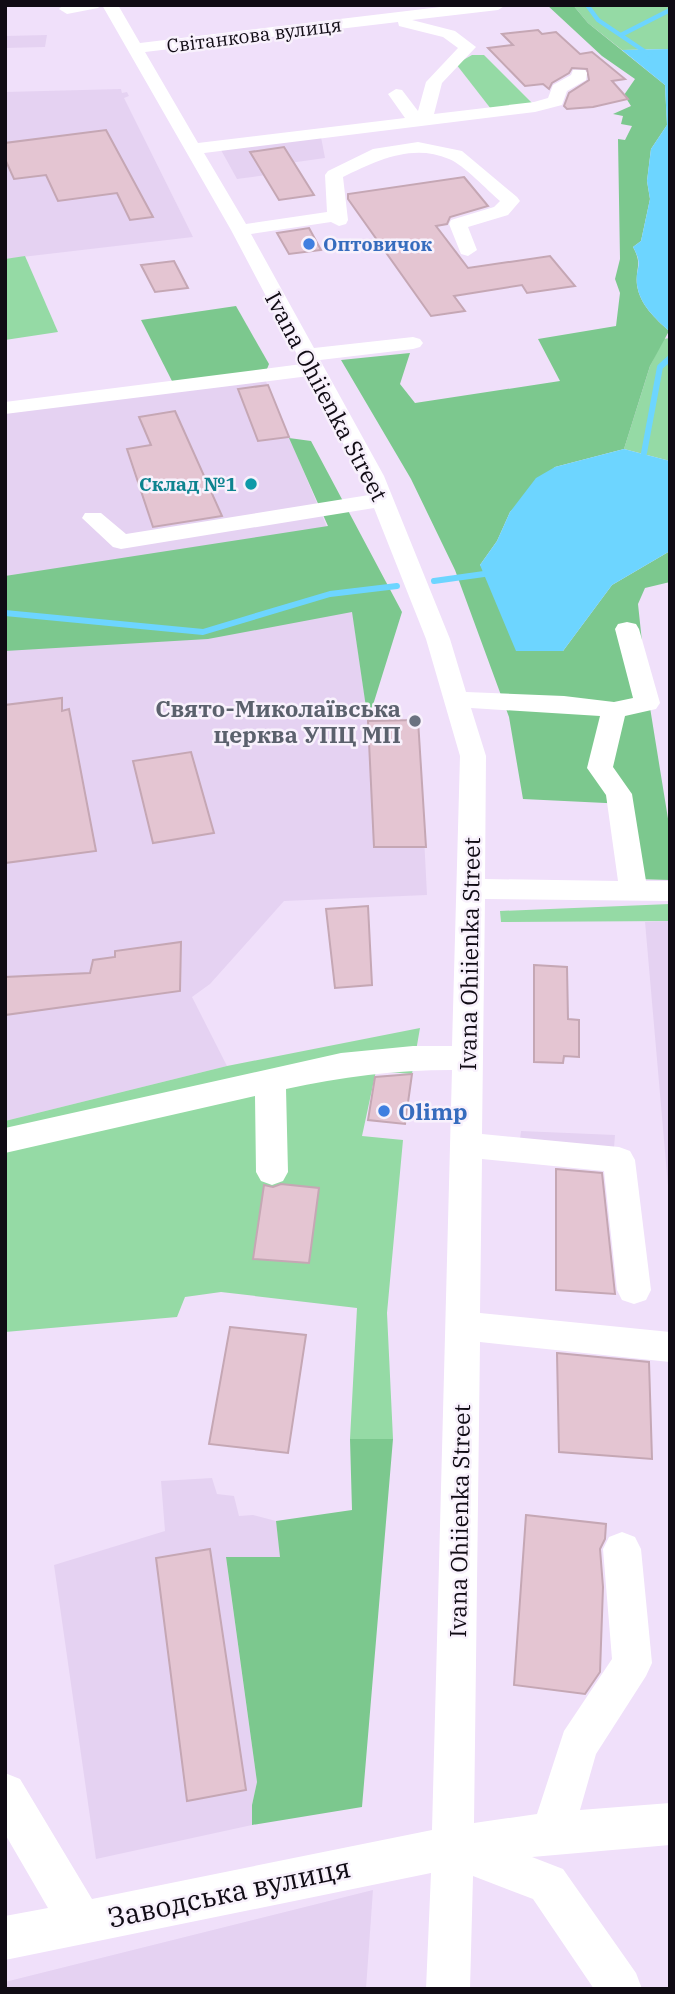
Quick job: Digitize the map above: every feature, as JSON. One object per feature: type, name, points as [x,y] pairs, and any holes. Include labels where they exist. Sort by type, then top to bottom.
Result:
[{"type":"street","points":[[67,9],[93,5]]},
{"type":"street","name":"Ivana Ohiienka Street","points":[[110,5],[240,230],[373,476],[438,639],[472,755],[453,1847],[448,1989]]},
{"type":"street","name":"Світанкова вулиця","points":[[134,49],[498,5]]},
{"type":"street","points":[[381,19],[414,24],[449,34],[468,47],[434,82],[426,111],[416,120]]},
{"type":"street","points":[[192,149],[535,107],[556,101],[559,89],[580,77],[579,72]]},
{"type":"street","points":[[396,94],[416,120]]},
{"type":"street","points":[[240,230],[338,218],[334,175],[379,153],[418,147],[456,155],[511,201],[501,211],[458,224],[468,250]]},
{"type":"street","points":[[5,408],[311,362],[413,343]]},
{"type":"street","points":[[130,403],[281,380]]},
{"type":"street","points":[[93,518],[121,541],[383,500]]},
{"type":"street","points":[[456,699],[564,704],[614,710],[646,703],[626,629]]},
{"type":"street","points":[[614,710],[600,768],[619,794],[634,891]]},
{"type":"street","points":[[470,890],[670,891]]},
{"type":"street","points":[[5,1141],[341,1065],[414,1058],[467,1058]]},
{"type":"street","points":[[270,1081],[272,1172]]},
{"type":"street","points":[[465,1145],[619,1160],[634,1290]]},
{"type":"street","points":[[462,1326],[670,1346]]},
{"type":"street","points":[[552,1833],[579,1745],[632,1663],[622,1549]]},
{"type":"street","points":[[5,1794],[80,1922]]},
{"type":"street","name":"Заводська вулиця","points":[[5,1938],[453,1847],[552,1833],[670,1824]]},
{"type":"street","points":[[453,1847],[548,1884],[620,1989]]},
{"type":"shaded area","points":[[47,35],[45,47],[5,48],[5,36]]},
{"type":"shaded area","points":[[121,89],[122,93],[127,92],[129,96],[124,98],[193,237],[5,259],[5,92]]},
{"type":"shaded area","points":[[321,137],[325,158],[261,167],[266,175],[237,179],[221,150]]},
{"type":"shaded area","points":[[265,379],[347,575],[368,720],[418,720],[427,895],[284,901],[210,984],[192,997],[227,1066],[5,1121],[5,413]]},
{"type":"shaded area","points":[[670,921],[670,1209],[645,922]]},
{"type":"shaded area","points":[[521,1131],[615,1135],[614,1148],[519,1147]]},
{"type":"shaded area","points":[[212,1478],[217,1494],[234,1496],[239,1516],[253,1515],[276,1521],[281,1557],[226,1558],[257,1782],[252,1805],[252,1825],[96,1859],[54,1565],[165,1531],[161,1481]]},
{"type":"shaded area","points":[[373,1890],[366,1989],[5,1989],[5,1982]]},
{"type":"green space","points":[[547,5],[573,5],[588,23],[665,85],[667,125],[651,149],[647,181],[650,199],[641,241],[633,247],[638,258],[637,285],[641,299],[669,331],[650,366],[624,449],[555,467],[510,512],[497,541],[480,565],[563,651],[612,585],[670,551],[670,582],[645,588],[638,604],[647,689],[670,831],[670,880],[636,879],[626,804],[523,799],[509,717],[455,570],[411,479],[341,360],[410,353],[400,384],[415,403],[560,381],[538,339],[616,326],[620,293],[615,279],[620,259],[618,139],[625,140],[632,126],[621,124],[623,116],[613,114],[631,106],[624,95],[635,79],[602,56]]},
{"type":"green space","points":[[573,5],[670,5],[670,49],[622,50],[588,23]]},
{"type":"green space","points":[[472,55],[484,55],[533,104],[491,109],[456,64]]},
{"type":"green space","points":[[25,256],[58,332],[5,340],[5,259]]},
{"type":"green space","points":[[236,306],[269,364],[267,369],[174,385],[141,320]]},
{"type":"green space","points":[[670,338],[670,461],[624,449],[650,366],[663,339]]},
{"type":"green space","points":[[289,438],[311,441],[402,612],[368,721],[352,612],[208,639],[5,651],[5,576],[328,526]]},
{"type":"green space","points":[[670,904],[670,921],[501,922],[500,911]]},
{"type":"green space","points":[[420,1028],[412,1074],[376,1071],[362,1136],[403,1140],[387,1313],[393,1439],[350,1439],[357,1308],[221,1292],[185,1297],[177,1317],[5,1332],[5,1121],[227,1066]]},
{"type":"green space","points":[[350,1439],[393,1439],[362,1807],[252,1825],[252,1805],[257,1782],[226,1557],[280,1557],[276,1521],[352,1510]]},
{"type":"water","points":[[670,49],[669,331],[641,299],[637,285],[639,263],[633,247],[641,241],[650,199],[647,181],[651,149],[667,125],[665,85],[622,50]]},
{"type":"water","points":[[624,449],[670,461],[670,551],[612,585],[563,651],[516,651],[480,565],[497,541],[510,512],[536,478],[555,467]]},
{"type":"building","points":[[538,30],[542,34],[556,32],[580,54],[592,52],[625,79],[612,81],[628,99],[593,107],[567,109],[564,106],[569,93],[589,80],[587,69],[572,68],[569,73],[552,83],[549,89],[543,84],[525,86],[488,48],[513,45],[502,34]]},
{"type":"building","points":[[106,130],[153,217],[130,220],[117,193],[58,201],[46,175],[14,179],[5,159],[5,143]]},
{"type":"building","points":[[284,147],[314,195],[279,200],[250,152]]},
{"type":"building","points":[[464,177],[488,206],[450,217],[447,224],[436,226],[468,268],[550,256],[575,286],[527,293],[522,285],[454,296],[465,311],[431,316],[348,199],[348,194]]},
{"type":"building","points":[[309,228],[321,250],[289,254],[277,233]]},
{"type":"building","points":[[174,261],[188,288],[155,292],[141,265]]},
{"type":"building","points":[[268,385],[289,437],[258,441],[238,389]]},
{"type":"building","points":[[175,411],[222,516],[153,527],[127,449],[151,445],[139,417]]},
{"type":"building","points":[[62,698],[62,711],[69,709],[96,851],[5,863],[5,705]]},
{"type":"building","points":[[418,720],[426,847],[374,847],[368,721]]},
{"type":"building","points":[[191,752],[214,833],[153,843],[133,761]]},
{"type":"building","points":[[368,906],[372,985],[335,988],[326,909]]},
{"type":"building","points":[[181,942],[180,991],[5,1015],[5,977],[90,973],[93,960],[115,957],[115,951]]},
{"type":"building","points":[[534,965],[567,967],[568,1019],[579,1020],[579,1057],[564,1056],[563,1063],[534,1062]]},
{"type":"building","points":[[412,1074],[405,1124],[368,1120],[375,1077]]},
{"type":"building","points":[[556,1169],[602,1173],[615,1294],[556,1290]]},
{"type":"building","points":[[281,1184],[319,1188],[309,1263],[253,1259],[264,1185],[273,1187]]},
{"type":"building","points":[[230,1327],[306,1335],[288,1453],[209,1444]]},
{"type":"building","points":[[557,1353],[649,1362],[652,1459],[559,1452]]},
{"type":"building","points":[[526,1515],[606,1524],[605,1539],[600,1549],[603,1587],[600,1672],[585,1694],[514,1685]]},
{"type":"building","points":[[210,1549],[246,1790],[187,1801],[156,1558]]},
{"type":"waterway","points":[[587,5],[598,20],[650,55]]},
{"type":"waterway","points":[[621,35],[670,10]]},
{"type":"waterway","points":[[644,453],[660,367],[670,358]]},
{"type":"waterway","points":[[434,581],[484,574]]},
{"type":"waterway","points":[[5,613],[203,632],[330,594],[397,586]]},
{"type":"place","name":"Оптовичок","points":[[309,244]]},
{"type":"place","name":"Склад №1","points":[[251,484]]},
{"type":"place","name":"Свято-Миколаївська церква УПЦ МП","points":[[415,721]]},
{"type":"place","name":"Olimp","points":[[384,1111]]}]
